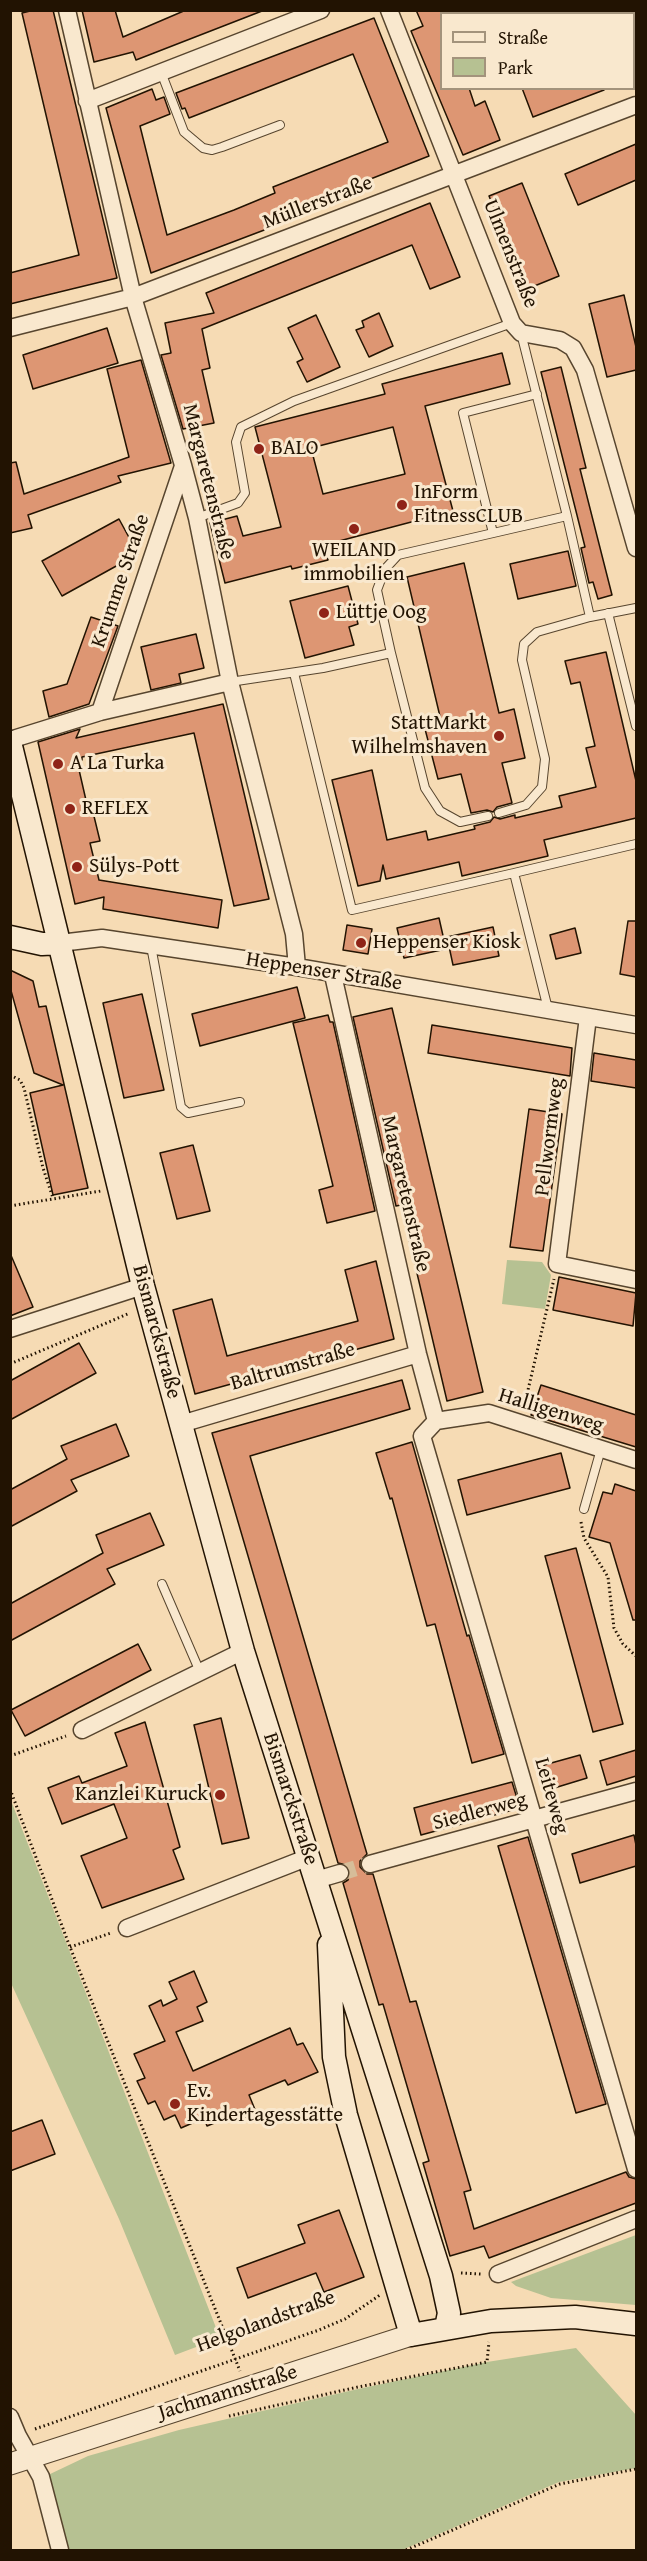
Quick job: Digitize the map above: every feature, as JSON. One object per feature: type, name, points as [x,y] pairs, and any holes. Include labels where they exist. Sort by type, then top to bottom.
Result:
[{"type":"main road","name":"Bismarckstraße","points":[[10,741],[146,1296],[243,1651],[444,2283],[449,2313],[447,2328]]},
{"type":"main road","name":"Heppenser Straße","points":[[10,938],[42,944],[60,943]]},
{"type":"main road","name":"Bismarckstraße","points":[[328,1916],[334,2057],[346,2115],[411,2335]]},
{"type":"main road","points":[[444,2283],[464,2312],[491,2321]]},
{"type":"main road","name":"Jachmannstraße","points":[[411,2335],[491,2321],[575,2317],[636,2324]]},
{"type":"street","name":"Margaretenstraße","points":[[67,10],[133,297],[197,518],[230,682],[294,934],[297,967]]},
{"type":"street","points":[[87,101],[321,10]]},
{"type":"street","name":"Ulmenstraße","points":[[389,10],[517,328],[560,340],[573,348],[585,369],[636,548]]},
{"type":"street","name":"Müllerstraße","points":[[10,328],[133,297],[636,105]]},
{"type":"street","name":"Krumme Straße","points":[[100,712],[183,465]]},
{"type":"street","points":[[10,741],[100,712],[230,682]]},
{"type":"street","name":"Heppenser Straße","points":[[60,943],[102,938],[297,967],[333,975],[636,1024]]},
{"type":"street","name":"Margaretenstraße","points":[[333,975],[418,1354],[436,1421]]},
{"type":"street","name":"Pellwormweg","points":[[557,1264],[588,1017]]},
{"type":"street","points":[[557,1264],[636,1280]]},
{"type":"street","points":[[10,1329],[146,1296]]},
{"type":"street","name":"Baltrumstraße","points":[[181,1424],[418,1354]]},
{"type":"street","name":"Halligenweg","points":[[436,1421],[489,1413],[636,1461]]},
{"type":"street","name":"Leiteweg","points":[[436,1421],[422,1436],[636,2169]]},
{"type":"street","points":[[82,1730],[243,1651]]},
{"type":"street","name":"Siedlerweg","points":[[370,1864],[636,1791]]},
{"type":"street","points":[[127,1928],[309,1857]]},
{"type":"street","points":[[316,1880],[340,1873]]},
{"type":"street","points":[[498,2274],[636,2219]]},
{"type":"street","name":"Jachmannstraße","points":[[20,2461],[411,2335]]},
{"type":"street","points":[[10,2417],[18,2436],[20,2461],[40,2476],[60,2550]]},
{"type":"lane","points":[[161,72],[184,132],[203,148],[212,150],[280,125]]},
{"type":"lane","points":[[197,518],[238,504],[245,493],[236,442],[241,426],[294,402],[517,328],[537,394],[590,617]]},
{"type":"lane","points":[[493,534],[464,413],[537,394]]},
{"type":"lane","points":[[488,816],[460,822],[440,811],[425,788],[377,591],[385,569],[398,555],[567,516]]},
{"type":"lane","points":[[499,813],[526,805],[542,787],[545,759],[522,660],[524,644],[537,632],[590,617],[636,608]]},
{"type":"lane","points":[[608,613],[636,726]]},
{"type":"lane","points":[[230,682],[294,673],[392,653]]},
{"type":"lane","points":[[294,673],[352,910],[636,844]]},
{"type":"lane","points":[[514,873],[548,1009]]},
{"type":"lane","points":[[151,946],[181,1107],[188,1113],[240,1102]]},
{"type":"lane","points":[[584,1509],[601,1449]]},
{"type":"lane","points":[[162,1584],[200,1672]]},
{"type":"path","points":[[10,1075],[20,1080],[24,1088],[43,1168],[53,1198]]},
{"type":"path","points":[[10,1206],[121,1188]]},
{"type":"path","points":[[520,1423],[557,1264]]},
{"type":"path","points":[[10,1364],[146,1296]]},
{"type":"path","points":[[584,1509],[581,1523],[584,1538],[608,1577],[614,1628],[623,1644],[636,1656]]},
{"type":"path","points":[[10,1756],[82,1730]]},
{"type":"path","points":[[10,1789],[70,1947],[235,2358]]},
{"type":"path","points":[[70,1947],[127,1928]]},
{"type":"path","points":[[444,2283],[460,2272],[498,2274]]},
{"type":"path","name":"Helgolandstraße","points":[[18,2436],[319,2330],[345,2319],[373,2298],[396,2287]]},
{"type":"path","points":[[224,2417],[358,2387],[488,2362]]},
{"type":"path","points":[[406,2550],[560,2484],[636,2469]]},
{"type":"green space","points":[[507,1260],[542,1262],[551,1275],[545,1309],[502,1304]]},
{"type":"green space","points":[[10,1798],[220,2338],[175,2355],[119,2219],[11,1983]]},
{"type":"green space","points":[[636,2235],[636,2305],[551,2298],[516,2286],[511,2282]]},
{"type":"green space","points":[[576,2348],[636,2415],[636,2468],[559,2482],[402,2550],[64,2550],[48,2475],[88,2456],[179,2430],[358,2389],[487,2362]]},
{"type":"building","points":[[34,10],[53,10],[117,278],[10,304],[10,273],[79,255],[22,13]]},
{"type":"building","points":[[82,10],[115,10],[123,37],[186,10],[262,11],[136,60],[133,52],[94,62]]},
{"type":"building","points":[[416,10],[441,10],[440,90],[470,90],[475,106],[485,101],[500,140],[463,155],[411,31],[423,26]]},
{"type":"building","points":[[374,18],[429,156],[284,213],[288,221],[151,273],[106,108],[152,89],[156,100],[164,97],[170,114],[140,126],[167,235],[275,193],[273,187],[388,142],[353,54],[189,118],[185,108],[182,109],[176,93]]},
{"type":"building","points":[[523,90],[604,90],[533,117]]},
{"type":"building","points":[[636,144],[636,180],[578,205],[565,174]]},
{"type":"building","points":[[522,183],[559,276],[527,289],[489,196]]},
{"type":"building","points":[[430,203],[460,277],[430,289],[412,245],[202,329],[210,368],[202,370],[214,423],[183,429],[161,355],[171,353],[165,323],[214,313],[206,293]]},
{"type":"building","points":[[624,295],[636,347],[636,370],[607,377],[589,304]]},
{"type":"building","points":[[379,313],[393,346],[369,357],[356,330],[364,327],[362,321]]},
{"type":"building","points":[[316,315],[340,367],[307,382],[297,362],[303,359],[288,328]]},
{"type":"building","points":[[107,328],[118,363],[33,389],[23,355]]},
{"type":"building","points":[[502,353],[510,384],[425,406],[453,511],[324,545],[328,560],[292,569],[291,566],[225,583],[210,523],[237,516],[243,536],[281,527],[255,427],[385,394],[382,384]],"holes":[[[393,427],[405,474],[323,494],[311,448]]]},
{"type":"building","points":[[141,360],[171,463],[118,476],[121,482],[28,515],[32,528],[10,533],[10,463],[16,462],[24,494],[129,457],[107,369]]},
{"type":"building","points":[[561,367],[586,468],[580,469],[612,595],[598,599],[593,582],[589,583],[581,548],[585,547],[541,372]]},
{"type":"building","points":[[119,519],[138,554],[62,596],[42,561]]},
{"type":"building","points":[[568,551],[576,586],[518,599],[510,564]]},
{"type":"building","points":[[464,563],[499,713],[514,709],[525,758],[502,763],[512,803],[497,807],[493,812],[487,810],[471,813],[461,774],[438,779],[425,729],[442,725],[407,577]]},
{"type":"building","name":"Lüttje Oog","points":[[348,586],[358,624],[349,627],[354,645],[305,658],[290,601]]},
{"type":"building","points":[[91,617],[118,626],[89,704],[49,717],[43,691],[67,684]]},
{"type":"building","points":[[196,634],[204,668],[179,674],[181,683],[151,690],[141,647]]},
{"type":"building","points":[[606,652],[636,781],[636,818],[544,840],[548,856],[462,876],[459,862],[386,879],[383,865],[380,881],[358,886],[332,780],[372,770],[387,840],[426,831],[428,840],[475,829],[474,826],[490,822],[494,817],[500,819],[515,815],[515,818],[562,807],[559,796],[596,787],[586,748],[595,746],[580,682],[571,684],[565,661]]},
{"type":"building","points":[[223,704],[269,899],[234,906],[194,733],[82,757],[82,760],[77,761],[88,809],[92,808],[100,841],[90,843],[99,880],[222,900],[218,928],[103,909],[104,897],[75,904],[38,742],[80,729],[76,738]]},
{"type":"building","points":[[439,918],[446,949],[404,958],[397,928]]},
{"type":"building","points":[[628,921],[636,921],[636,977],[620,974]]},
{"type":"building","points":[[347,925],[372,929],[368,954],[343,950]]},
{"type":"building","points":[[493,927],[499,956],[453,965],[447,937]]},
{"type":"building","points":[[575,928],[581,953],[556,959],[550,935]]},
{"type":"building","points":[[10,970],[33,981],[39,1007],[46,1006],[88,1188],[53,1195],[30,1093],[63,1085],[34,1073],[10,987]]},
{"type":"building","points":[[297,987],[305,1018],[200,1046],[192,1014]]},
{"type":"building","points":[[142,994],[164,1090],[124,1098],[103,1003]]},
{"type":"building","points":[[392,1008],[483,1392],[447,1401],[401,1205],[396,1206],[353,1017]]},
{"type":"building","points":[[328,1015],[330,1022],[333,1022],[375,1211],[327,1223],[319,1190],[333,1186],[293,1023]]},
{"type":"building","points":[[432,1025],[572,1048],[570,1076],[428,1053]]},
{"type":"building","points":[[594,1053],[636,1060],[636,1088],[591,1081]]},
{"type":"building","points":[[529,1109],[562,1114],[543,1251],[510,1247]]},
{"type":"building","points":[[193,1145],[210,1211],[177,1219],[160,1153]]},
{"type":"building","points":[[10,1253],[33,1307],[10,1316]]},
{"type":"building","points":[[376,1261],[394,1339],[195,1394],[173,1310],[212,1299],[227,1356],[358,1321],[345,1270]]},
{"type":"building","points":[[559,1277],[636,1293],[633,1326],[553,1310]]},
{"type":"building","points":[[79,1343],[96,1373],[10,1420],[10,1381]]},
{"type":"building","points":[[402,1380],[410,1409],[250,1456],[367,1854],[360,1861],[360,1867],[367,1874],[373,1874],[410,2002],[416,2001],[471,2190],[464,2192],[474,2229],[626,2172],[629,2177],[636,2179],[636,2203],[489,2258],[484,2246],[450,2256],[423,2163],[429,2161],[383,2004],[379,2005],[343,1883],[348,1880],[350,1871],[347,1865],[338,1863],[212,1433]]},
{"type":"building","points":[[541,1385],[636,1415],[636,1447],[531,1415]]},
{"type":"building","points":[[116,1424],[129,1456],[71,1480],[77,1491],[10,1527],[10,1490],[67,1459],[61,1446]]},
{"type":"building","points":[[412,1442],[467,1636],[469,1635],[504,1754],[472,1763],[435,1624],[427,1626],[392,1498],[390,1499],[376,1453]]},
{"type":"building","points":[[561,1453],[570,1488],[467,1515],[458,1480]]},
{"type":"building","points":[[615,1484],[636,1491],[636,1620],[633,1620],[610,1543],[589,1537],[603,1492],[612,1494]]},
{"type":"building","points":[[150,1513],[164,1545],[107,1569],[115,1584],[10,1641],[10,1604],[103,1553],[96,1535]]},
{"type":"building","points":[[576,1548],[623,1724],[593,1732],[545,1556]]},
{"type":"building","points":[[138,1644],[151,1670],[25,1736],[11,1710]]},
{"type":"building","points":[[221,1718],[249,1838],[222,1844],[194,1725]]},
{"type":"building","points":[[145,1722],[180,1847],[173,1850],[184,1879],[102,1908],[81,1856],[127,1838],[114,1804],[62,1824],[48,1788],[79,1776],[82,1783],[127,1766],[115,1733]]},
{"type":"building","points":[[636,1750],[636,1776],[607,1785],[600,1761]]},
{"type":"building","points":[[580,1755],[587,1778],[551,1789],[544,1765]]},
{"type":"building","points":[[512,1782],[520,1808],[421,1835],[414,1808]]},
{"type":"building","points":[[634,1835],[636,1866],[580,1883],[572,1854]]},
{"type":"building","points":[[528,1837],[606,2104],[576,2113],[498,1846]]},
{"type":"building","points":[[194,1971],[207,2002],[197,2007],[203,2021],[176,2032],[193,2071],[290,2028],[297,2045],[303,2043],[318,2072],[288,2085],[285,2080],[249,2095],[256,2112],[241,2119],[239,2113],[207,2126],[204,2118],[181,2128],[175,2115],[164,2120],[155,2101],[148,2104],[137,2081],[145,2078],[134,2054],[165,2041],[149,2006],[161,2000],[163,2006],[177,1999],[169,1982]]},
{"type":"building","points":[[42,2120],[55,2154],[10,2171],[10,2132]]},
{"type":"building","points":[[339,2210],[364,2277],[324,2292],[316,2273],[248,2298],[237,2268],[305,2243],[298,2225]]},
{"type":"tunnel","points":[[340,1873],[370,1864]]},
{"type":"place","name":"BALO","points":[[259,449]]},
{"type":"place","name":"InForm FitnessCLUB","points":[[402,505]]},
{"type":"place","name":"WEILAND immobilien","points":[[354,529]]},
{"type":"place","name":"Lüttje Oog","points":[[324,613]]},
{"type":"place","name":"StattMarkt Wilhelmshaven","points":[[499,736]]},
{"type":"place","name":"A La Turka","points":[[58,764]]},
{"type":"place","name":"REFLEX","points":[[70,809]]},
{"type":"place","name":"Sülys-Pott","points":[[77,867]]},
{"type":"place","name":"Heppenser Kiosk","points":[[361,943]]},
{"type":"place","name":"Kanzlei Kuruck","points":[[220,1795]]},
{"type":"place","name":"Ev. Kindertagesstätte","points":[[175,2104]]}]
